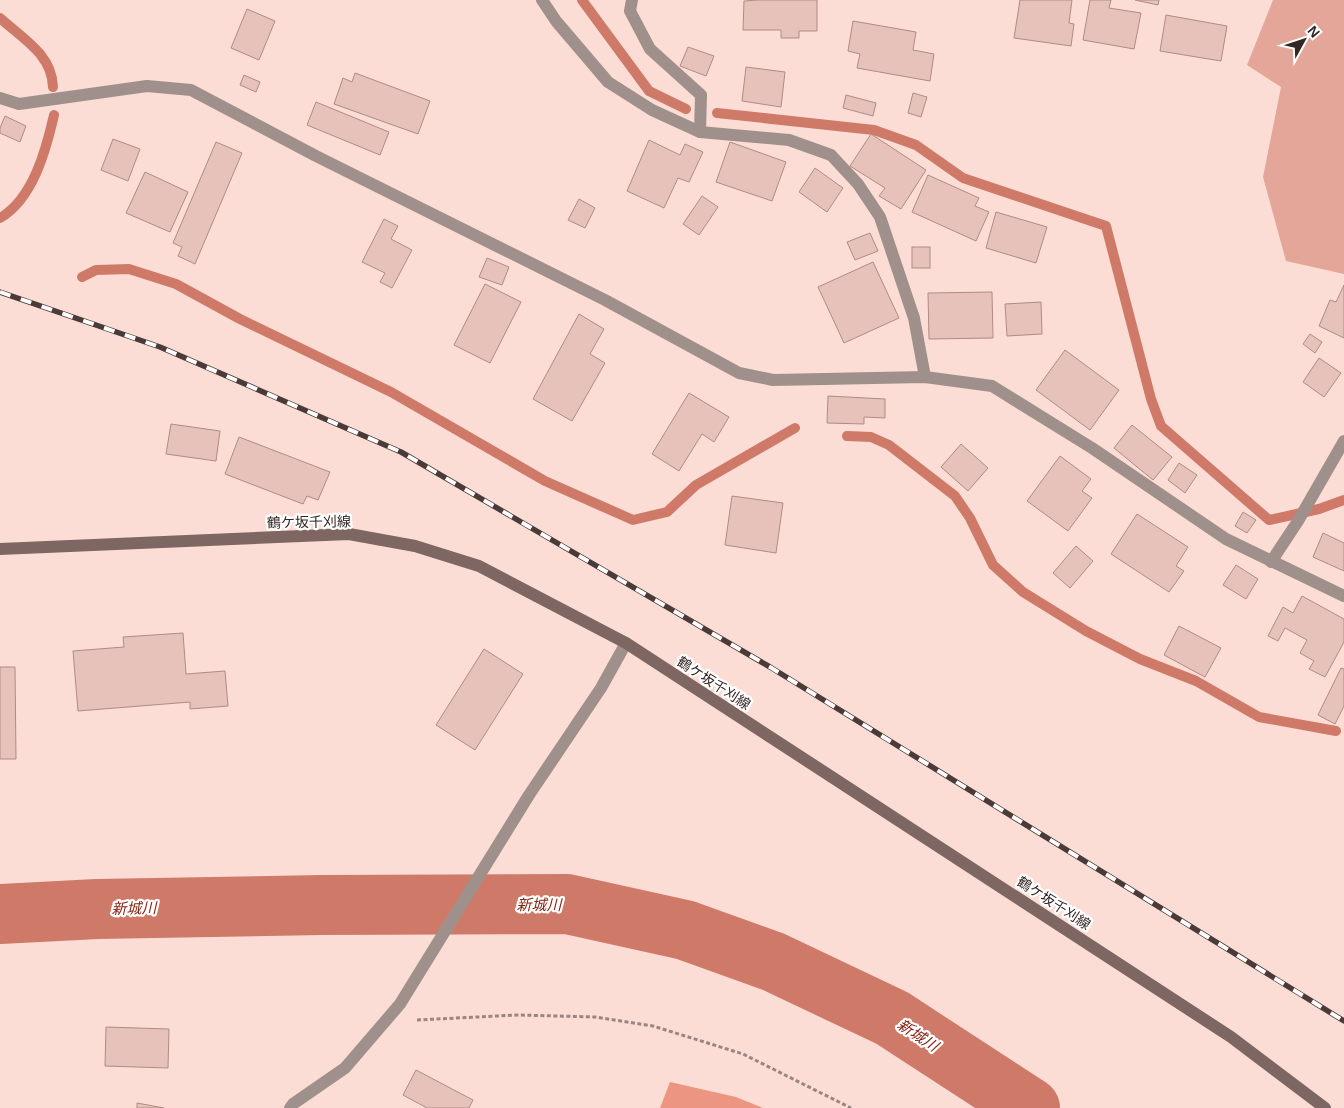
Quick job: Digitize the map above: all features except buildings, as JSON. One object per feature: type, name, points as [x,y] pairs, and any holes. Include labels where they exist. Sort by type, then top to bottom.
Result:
[{"type":"main road","name":"鶴ケ坂千刈線","points":[[0,549],[349,534],[415,546],[480,566],[626,643],[1231,1037],[1325,1108]]},
{"type":"street","points":[[542,0],[556,21],[608,82],[652,110],[700,132],[789,140],[831,155],[858,184],[880,217],[914,318],[925,377]]},
{"type":"street","points":[[632,0],[630,11],[650,49],[701,95],[700,132]]},
{"type":"street","points":[[0,98],[19,104],[147,86],[191,90],[316,156],[605,300],[739,373],[773,380],[925,377],[992,386],[1092,448],[1226,539],[1344,596]]},
{"type":"street","points":[[1271,562],[1298,521],[1344,441]]},
{"type":"street","points":[[290,1108],[345,1068],[400,1004],[529,795],[601,688],[626,643]]},
{"type":"path","points":[[384,1022],[517,1014],[595,1017],[653,1026],[743,1054],[851,1108]]},
{"type":"shaded area","points":[[1273,0],[1344,0],[1344,274],[1286,261],[1263,177],[1281,87],[1247,65]]},
{"type":"shaded area","points":[[670,1082],[736,1097],[763,1108],[660,1108]]},
{"type":"waterway","points":[[582,0],[649,91],[686,109]]},
{"type":"waterway","points":[[0,18],[42,56],[51,75],[53,87]]},
{"type":"waterway","points":[[717,113],[874,130],[916,145],[963,178],[1106,226],[1151,399],[1161,426],[1269,520],[1319,509],[1344,500]]},
{"type":"waterway","points":[[0,218],[21,199],[29,186],[42,158],[54,115]]},
{"type":"waterway","points":[[82,277],[96,270],[129,269],[176,284],[240,319],[391,392],[545,481],[633,520],[667,512],[696,485],[795,428]]},
{"type":"waterway","points":[[847,436],[871,437],[889,445],[955,496],[970,518],[993,565],[1023,592],[1086,631],[1140,659],[1196,681],[1259,717],[1336,731]]},
{"type":"waterway","name":"新城川","points":[[0,914],[97,909],[322,905],[567,904],[685,930],[774,962],[892,1018],[1030,1108]]},
{"type":"railway","points":[[0,292],[160,347],[401,452],[770,667],[1344,1021]]}]
